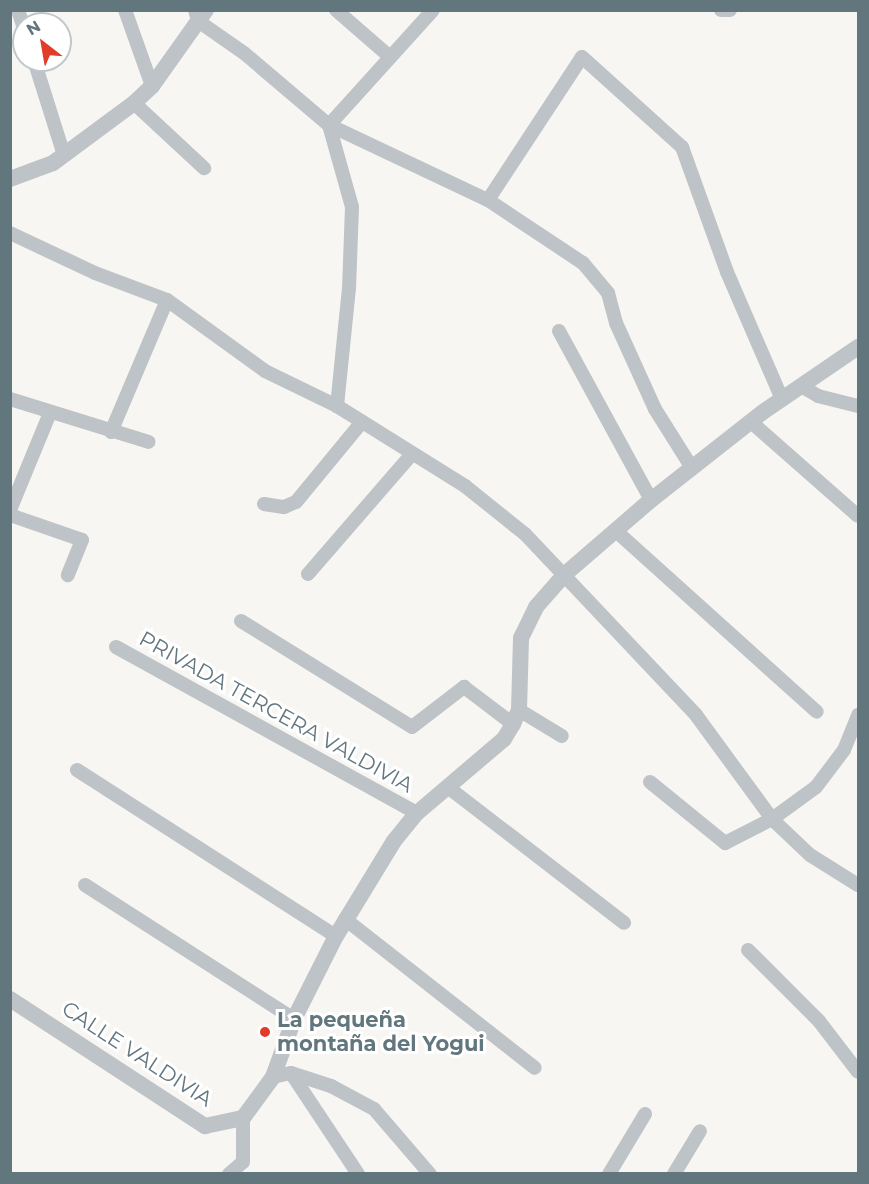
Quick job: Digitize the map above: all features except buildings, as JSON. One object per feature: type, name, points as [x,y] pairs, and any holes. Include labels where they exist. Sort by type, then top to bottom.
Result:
[{"type":"street","points":[[124,10],[152,87]]},
{"type":"street","points":[[336,10],[390,57]]},
{"type":"street","points":[[329,125],[433,10]]},
{"type":"street","points":[[721,10],[730,10]]},
{"type":"street","points":[[10,179],[64,155],[134,103],[152,87],[200,14],[329,125],[488,200],[583,263],[608,293],[616,323],[655,409],[692,468]]},
{"type":"street","points":[[488,200],[582,57],[682,147],[727,272],[782,399]]},
{"type":"street","points":[[38,72],[64,155]]},
{"type":"street","points":[[134,103],[204,168]]},
{"type":"street","points":[[329,125],[352,207],[350,288],[337,406]]},
{"type":"street","points":[[10,233],[95,273],[168,300],[265,371],[337,406],[465,486],[525,534],[696,715],[772,819],[810,855],[858,885]]},
{"type":"street","points":[[111,432],[168,300]]},
{"type":"street","points":[[559,331],[651,500]]},
{"type":"street","points":[[229,1173],[246,1168],[243,1118],[273,1077],[294,1019],[336,936],[394,841],[417,813],[504,739],[516,717],[521,638],[536,607],[564,575],[651,500],[782,399],[858,347]]},
{"type":"street","points":[[801,386],[818,396],[858,406]]},
{"type":"street","points":[[10,399],[111,432],[150,442]]},
{"type":"street","points":[[10,510],[50,413]]},
{"type":"street","points":[[264,504],[284,507],[296,502],[362,422]]},
{"type":"street","points":[[751,422],[858,516]]},
{"type":"street","points":[[308,574],[412,454]]},
{"type":"street","points":[[10,515],[82,540],[68,574]]},
{"type":"street","points":[[616,531],[817,712]]},
{"type":"street","points":[[241,621],[412,727],[464,687],[516,717],[562,736]]},
{"type":"street","name":"PRIVADA TERCERA VALDIVIA","points":[[116,647],[417,813]]},
{"type":"street","points":[[650,782],[725,843],[772,819],[816,787],[844,750],[858,715]]},
{"type":"street","points":[[77,770],[336,936]]},
{"type":"street","points":[[449,788],[624,923]]},
{"type":"street","points":[[85,885],[294,1019]]},
{"type":"street","points":[[345,919],[535,1068]]},
{"type":"street","points":[[748,950],[819,1021],[858,1072]]},
{"type":"street","name":"CALLE VALDIVIA","points":[[10,999],[205,1126],[243,1118]]},
{"type":"street","points":[[273,1077],[291,1072],[331,1086],[374,1109],[430,1173]]},
{"type":"street","points":[[291,1072],[358,1173]]},
{"type":"street","points":[[609,1173],[645,1114]]},
{"type":"street","points":[[674,1173],[700,1131]]},
{"type":"place","name":"La pequeña montaña del Yogui","points":[[265,1032]]}]
